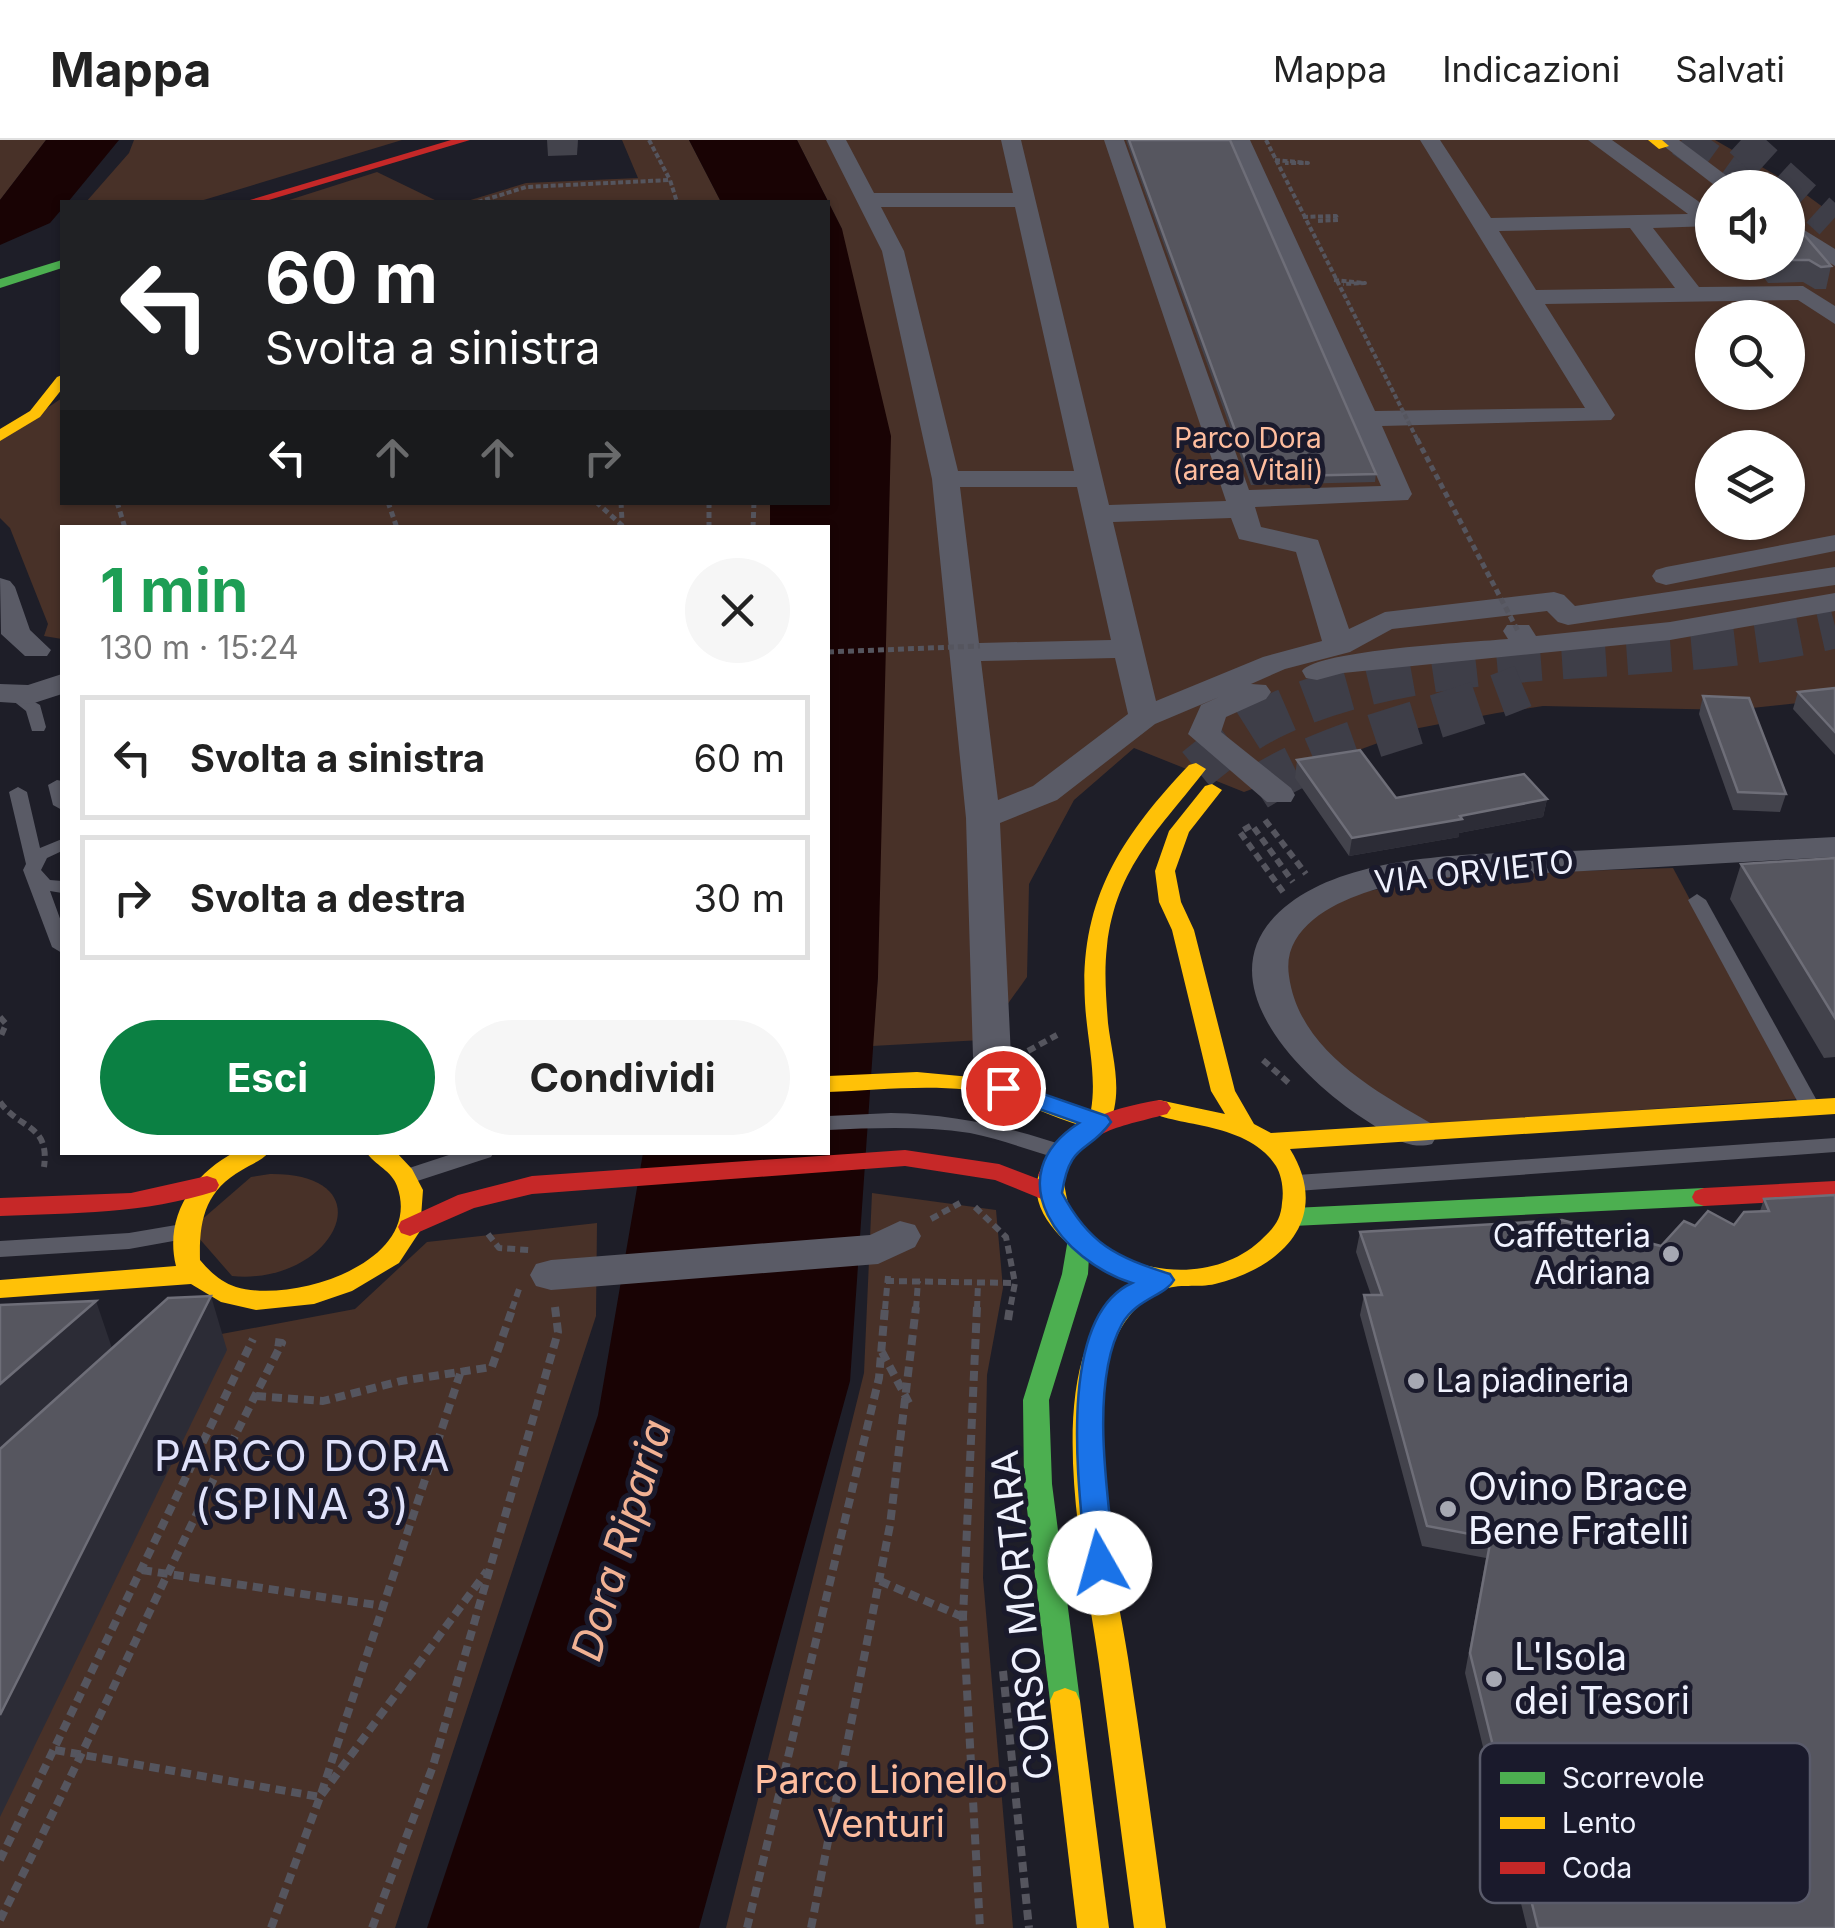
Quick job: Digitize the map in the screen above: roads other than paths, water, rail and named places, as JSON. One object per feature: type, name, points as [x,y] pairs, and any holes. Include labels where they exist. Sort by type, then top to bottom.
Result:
[{"type":"main road","points":[[276,200],[464,140]]},
{"type":"main road","points":[[0,284],[60,265]]},
{"type":"main road","points":[[0,420],[60,382]]},
{"type":"main road","points":[[0,436],[34,414],[60,382]]},
{"type":"main road","points":[[1099,1122],[1109,1090],[1092,971],[1098,917],[1111,872],[1165,799],[1196,769]]},
{"type":"main road","points":[[410,1227],[499,1192],[594,1179],[905,1158],[999,1172],[1049,1193],[1078,1239],[1115,1266],[1161,1280],[1200,1277],[1252,1260],[1278,1241],[1294,1217],[1296,1183],[1282,1160],[1255,1135],[1223,1091],[1183,930],[1170,902],[1166,871],[1179,832],[1199,801],[1226,777]]},
{"type":"main road","points":[[1183,930],[1192,902]]},
{"type":"main road","points":[[1010,1089],[1053,1078]]},
{"type":"main road","points":[[830,1084],[917,1080],[1010,1089],[1099,1122]]},
{"type":"main road","points":[[1049,1193],[1062,1153],[1081,1134],[1099,1122],[1158,1108],[1190,1110],[1255,1135],[1418,1134],[1835,1106]]},
{"type":"main road","points":[[0,1206],[168,1199],[210,1181],[250,1155]]},
{"type":"main road","points":[[0,1289],[202,1294],[275,1302],[338,1290],[389,1257],[410,1227],[413,1194],[398,1166],[382,1155]]},
{"type":"main road","points":[[202,1294],[189,1264],[183,1232],[188,1213],[210,1181]]},
{"type":"main road","points":[[1294,1217],[1835,1190]]},
{"type":"main road","name":"CORSO MORTARA","points":[[1078,1239],[1074,1274],[1036,1400],[1038,1484],[1092,1928]]},
{"type":"main road","points":[[1150,1928],[1095,1525],[1090,1395],[1106,1328],[1133,1294],[1161,1280]]},
{"type":"street","points":[[836,140],[893,251],[946,479],[972,649],[992,1057]]},
{"type":"street","points":[[1011,140],[1144,717]]},
{"type":"street","points":[[1114,140],[1250,533],[1308,546],[1338,646]]},
{"type":"street","points":[[1098,514],[1398,494],[1240,140]]},
{"type":"street","points":[[1366,419],[1602,414],[1430,140]]},
{"type":"street","points":[[1484,225],[1711,220],[1598,140]]},
{"type":"street","points":[[1661,142],[1705,170]]},
{"type":"street","points":[[868,200],[1022,200]]},
{"type":"street","points":[[1637,222],[1693,295]]},
{"type":"street","points":[[1805,239],[1835,259]]},
{"type":"street","points":[[1530,297],[1803,293],[1835,317]]},
{"type":"street","points":[[946,479],[1089,480]]},
{"type":"street","points":[[983,818],[1045,793],[1144,717],[1274,663],[1338,646],[1385,621],[1554,601],[1561,593],[1835,544]]},
{"type":"street","points":[[1554,601],[1568,616],[1835,576]]},
{"type":"street","points":[[0,588],[21,655]]},
{"type":"street","points":[[1259,795],[1204,734],[1212,712],[1276,683],[1341,664],[1523,639],[1670,630],[1835,602]]},
{"type":"street","points":[[972,649],[1128,650]]},
{"type":"street","name":"VIA ORVIETO","points":[[1418,1134],[1356,1096],[1318,1064],[1290,1030],[1276,1004],[1268,974],[1270,946],[1288,922],[1314,902],[1353,885],[1454,868],[1835,847]]},
{"type":"street","points":[[534,1268],[878,1249],[900,1236]]},
{"type":"lane","points":[[57,785],[60,797]]},
{"type":"lane","points":[[18,792],[35,872],[60,941]]},
{"type":"lane","points":[[35,872],[49,849],[60,845]]},
{"type":"lane","points":[[35,872],[60,886]]},
{"type":"lane","points":[[1698,900],[1810,1108]]},
{"type":"lane","points":[[830,1123],[911,1119],[991,1128],[1062,1153]]},
{"type":"lane","points":[[1296,1183],[1835,1145]]},
{"type":"lane","points":[[206,1155],[210,1181]]},
{"type":"lane","points":[[405,1177],[475,1155]]},
{"type":"lane","points":[[0,1249],[130,1241],[183,1232]]},
{"type":"water","points":[[46,140],[119,140],[70,200],[60,200],[60,211],[50,223],[0,245],[0,200]]},
{"type":"water","points":[[689,140],[797,140],[827,200],[720,200]]},
{"type":"water","name":"Dora Riparia","points":[[830,205],[842,229],[891,436],[878,976],[850,1381],[699,1928],[427,1928],[598,1415],[643,1155],[830,1155],[830,525],[770,525],[770,505],[830,505]]},
{"type":"tunnel","points":[[1682,140],[1724,170]]},
{"type":"tunnel","points":[[1741,140],[1831,222]]},
{"type":"tunnel","points":[[1196,769],[1245,732],[1278,714],[1342,690],[1410,674],[1480,664],[1698,648],[1835,626]]},
{"type":"tunnel","points":[[1256,789],[1353,743],[1523,686]]},
{"type":"place","name":"Caffetteria Adriana","points":[[1671,1254]]},
{"type":"place","name":"La piadineria","points":[[1416,1381]]},
{"type":"place","name":"Ovino Brace Bene Fratelli","points":[[1448,1509]]},
{"type":"place","name":"L'Isola dei Tesori","points":[[1494,1679]]},
{"type":"district","name":"PARCO DORA (SPINA 3)","points":[[303,1480]]},
{"type":"park label","name":"Parco Dora (area Vitali)","points":[[1248,454]]},
{"type":"park label","name":"Parco Lionello Venturi","points":[[881,1802]]}]
